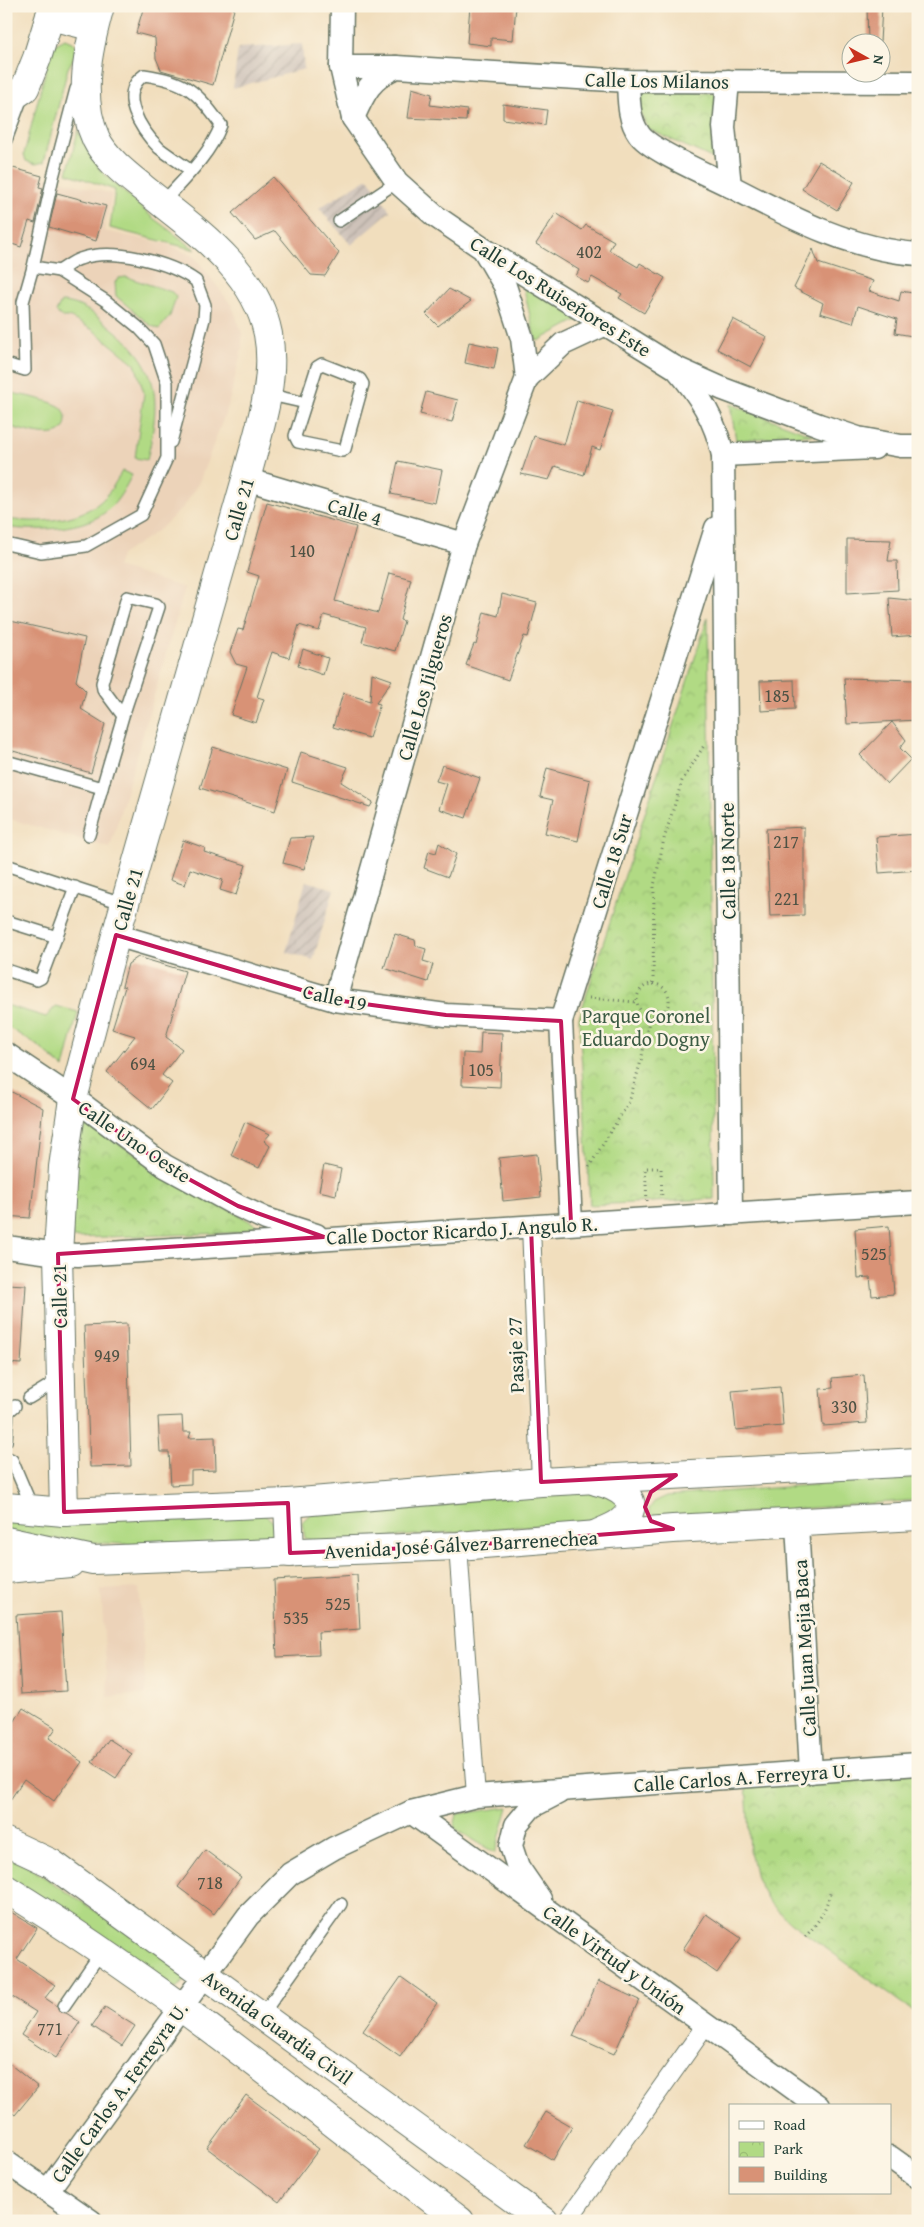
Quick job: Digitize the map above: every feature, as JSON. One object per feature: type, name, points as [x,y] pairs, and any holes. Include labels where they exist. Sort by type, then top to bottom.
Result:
[{"type":"main road","points":[[15,94],[38,58],[52,11],[97,16],[87,65],[86,100],[90,123],[97,141],[129,176],[162,203]]},
{"type":"main road","name":"Calle 21","points":[[64,1512],[58,1254],[63,1167],[73,1099],[116,936],[246,479],[266,394],[270,356],[268,333],[257,299],[217,248],[162,203]]},
{"type":"main road","points":[[19,1508],[64,1512],[288,1503],[541,1482],[918,1462]]},
{"type":"main road","points":[[672,1530],[651,1521],[646,1515],[645,1507],[651,1492],[676,1475]]},
{"type":"main road","points":[[591,1537],[618,1524],[627,1516],[630,1505],[628,1497],[622,1489],[592,1480]]},
{"type":"main road","points":[[288,1503],[290,1553]]},
{"type":"main road","name":"Avenida José Gálvez Barrenechea","points":[[6,1541],[94,1560],[458,1546],[672,1530],[918,1516]]},
{"type":"main road","points":[[6,1569],[94,1560]]},
{"type":"main road","points":[[6,1829],[51,1863]]},
{"type":"main road","name":"Avenida Guardia Civil","points":[[6,1842],[51,1863],[544,2221]]},
{"type":"main road","name":"Avenida Guardia Civil","points":[[6,1889],[102,1951],[181,2007],[460,2221]]},
{"type":"street","name":"Calle Los Ruiseñores Este","points":[[342,6],[341,67],[354,118],[397,182],[435,216],[482,248],[676,368],[723,389],[819,425],[858,438],[910,446]]},
{"type":"street","name":"Calle Los Milanos","points":[[341,67],[396,67],[628,81],[918,82]]},
{"type":"street","points":[[354,118],[365,90],[383,73],[396,67]]},
{"type":"street","points":[[628,81],[630,116],[639,136],[666,154],[800,222],[857,242],[904,253],[918,254]]},
{"type":"street","points":[[728,81],[724,127],[730,186]]},
{"type":"street","name":"Calle Los Jilgueros","points":[[482,248],[505,286],[522,338],[527,378]]},
{"type":"street","name":"Calle Los Jilgueros","points":[[335,1000],[464,544],[527,378],[563,344],[606,324]]},
{"type":"street","points":[[676,368],[696,390],[709,412],[719,436],[723,455],[722,508]]},
{"type":"street","points":[[723,455],[910,446]]},
{"type":"street","name":"Calle 4","points":[[246,479],[464,544]]},
{"type":"street","name":"Calle 18 Sur","points":[[571,1224],[561,1021],[722,508]]},
{"type":"street","name":"Calle 18 Norte","points":[[722,508],[730,1214]]},
{"type":"street","name":"Calle 19","points":[[116,936],[335,1000],[446,1015],[561,1021]]},
{"type":"street","name":"Calle Uno Oeste","points":[[6,1054],[173,1170],[259,1215],[326,1238]]},
{"type":"street","name":"Calle Doctor Ricardo J. Angulo R.","points":[[6,1247],[58,1254],[918,1202]]},
{"type":"street","name":"Pasaje 27","points":[[532,1226],[541,1482]]},
{"type":"street","name":"Calle Juan Mejia Baca","points":[[797,1524],[811,1772]]},
{"type":"street","points":[[458,1546],[476,1796]]},
{"type":"street","name":"Calle Carlos A. Ferreyra U.","points":[[48,2190],[248,1916],[290,1874],[334,1848],[410,1812],[476,1796],[918,1764]]},
{"type":"street","name":"Calle Carlos A. Ferreyra U.","points":[[549,1912],[518,1867],[511,1846],[516,1825],[531,1807],[566,1789]]},
{"type":"street","name":"Calle Virtud y Unión","points":[[410,1812],[815,2104]]},
{"type":"street","points":[[567,2221],[706,2025]]},
{"type":"street","points":[[892,2158],[918,2177]]},
{"type":"street","points":[[7,2163],[91,2221]]},
{"type":"lane","points":[[6,364],[26,370],[23,302],[62,141],[77,86],[87,65]]},
{"type":"lane","points":[[162,203],[191,171],[216,138],[221,125],[188,86],[172,80],[144,75],[137,80],[131,95],[133,109],[145,132],[160,148],[191,171]]},
{"type":"lane","points":[[6,140],[15,94]]},
{"type":"lane","points":[[339,221],[397,182]]},
{"type":"lane","points":[[6,544],[41,552],[86,546],[141,515],[167,458],[203,325],[205,305],[196,281],[176,268],[163,263],[122,256],[98,256],[80,259],[59,271]]},
{"type":"lane","points":[[33,267],[59,271],[106,301],[138,327],[154,344],[167,383],[167,458]]},
{"type":"lane","points":[[322,364],[360,379],[363,389],[344,449],[339,451],[296,439],[306,403],[319,366],[322,364]]},
{"type":"lane","points":[[266,394],[306,403]]},
{"type":"lane","points":[[89,835],[123,716],[159,606],[127,597],[102,683],[103,689],[123,716]]},
{"type":"lane","points":[[6,761],[102,788]]},
{"type":"lane","points":[[6,865],[125,904]]},
{"type":"lane","points":[[6,970],[37,980],[41,978],[75,887]]},
{"type":"lane","points":[[6,921],[57,936]]},
{"type":"lane","points":[[29,1398],[61,1379]]},
{"type":"lane","points":[[6,1441],[8,1412],[15,1406]]},
{"type":"lane","points":[[6,1458],[12,1460],[19,1508]]},
{"type":"lane","points":[[262,2015],[341,1904]]},
{"type":"lane","points":[[64,2006],[102,1951]]},
{"type":"path","points":[[653,983],[654,886],[664,839],[682,781],[708,740]]},
{"type":"path","points":[[653,983],[663,987],[667,992],[669,1002],[664,1012],[655,1017],[641,1011],[636,1002],[642,987],[653,983]]},
{"type":"path","points":[[569,996],[636,1002]]},
{"type":"path","points":[[568,1178],[582,1176],[629,1102],[641,1061],[650,1016]]},
{"type":"path","points":[[647,1209],[645,1168],[661,1168],[662,1200]]},
{"type":"path","points":[[805,1937],[819,1922],[826,1909],[831,1890]]},
{"type":"highlighted area","points":[[116,935],[335,1000],[446,1015],[561,1021],[571,1223],[531,1226],[541,1482],[676,1475],[651,1492],[645,1507],[651,1521],[673,1529],[458,1546],[290,1553],[288,1503],[64,1512],[58,1254],[324,1237],[238,1206],[165,1166],[73,1099]]},
{"type":"shaded area","points":[[302,44],[304,69],[233,88],[238,48]]},
{"type":"shaded area","points":[[6,166],[112,194],[104,231],[167,244],[195,257],[232,306],[242,333],[242,348],[228,406],[199,482],[184,506],[160,529],[121,555],[117,567],[185,588],[110,848],[6,818]]},
{"type":"shaded area","points":[[368,178],[390,211],[351,245],[319,208]]},
{"type":"shaded area","points":[[306,881],[334,889],[313,960],[286,952]]},
{"type":"shaded area","points":[[139,1588],[146,1694],[108,1697],[101,1590]]},
{"type":"green space","points":[[65,39],[74,43],[77,52],[68,68],[44,162],[36,164],[26,161],[24,154],[52,46]]},
{"type":"green space","points":[[639,88],[715,93],[723,123],[714,159],[648,129],[639,109]]},
{"type":"green space","points":[[78,131],[100,170],[153,218],[196,250],[110,228],[115,190],[67,173]]},
{"type":"green space","points":[[126,277],[172,292],[176,297],[170,316],[159,329],[150,325],[116,296],[115,282],[119,278]]},
{"type":"green space","points":[[529,286],[579,319],[538,341],[535,338],[524,288]]},
{"type":"green space","points":[[61,302],[81,306],[103,321],[125,340],[147,369],[153,385],[155,401],[152,438],[147,460],[135,458],[144,393],[135,364],[93,330],[69,317],[62,317],[56,312]]},
{"type":"green space","points":[[6,392],[40,399],[59,406],[66,415],[64,427],[59,432],[42,434],[6,426]]},
{"type":"green space","points":[[730,404],[813,435],[736,440]]},
{"type":"green space","points":[[122,471],[132,475],[122,494],[108,510],[98,517],[87,522],[59,528],[18,529],[6,527],[6,519],[28,521],[51,520],[74,516],[84,512],[98,504],[106,496]]},
{"type":"green space","name":"Parque Coronel Eduardo Dogny","points":[[708,617],[714,1199],[590,1205],[579,1018]]},
{"type":"green space","points":[[6,1005],[46,1017],[56,1006],[78,1012],[64,1068],[38,1046],[6,1026]]},
{"type":"green space","points":[[87,1125],[261,1228],[262,1232],[73,1238],[66,1222],[83,1126]]},
{"type":"green space","points":[[918,1477],[918,1500],[664,1519],[652,1518],[649,1509],[654,1502],[667,1496]]},
{"type":"green space","points":[[592,1486],[617,1499],[619,1509],[605,1520],[315,1543],[305,1538],[302,1522],[311,1513]]},
{"type":"green space","points":[[265,1514],[275,1529],[275,1533],[267,1546],[169,1546],[104,1543],[71,1541],[6,1532],[6,1516]]},
{"type":"green space","points":[[918,1772],[918,2015],[790,1922],[769,1902],[756,1878],[750,1851],[746,1783]]},
{"type":"green space","points":[[508,1807],[495,1853],[454,1828],[457,1814]]},
{"type":"green space","points":[[6,1856],[32,1869],[186,1971],[189,1977],[176,1988],[6,1880]]},
{"type":"building","points":[[144,6],[235,6],[213,85],[161,70],[156,58],[155,38],[136,33]]},
{"type":"building","points":[[470,6],[516,6],[513,40],[491,38],[491,46],[467,43]]},
{"type":"building","points":[[867,7],[882,7],[881,32],[868,32]]},
{"type":"building","points":[[412,88],[432,94],[430,105],[467,110],[466,121],[408,118]]},
{"type":"building","points":[[503,104],[547,110],[545,125],[503,119]]},
{"type":"building","points":[[819,161],[854,182],[837,210],[802,189]]},
{"type":"building","points":[[6,166],[42,176],[39,187],[43,188],[35,223],[29,221],[21,247],[6,242]]},
{"type":"building","points":[[273,177],[339,253],[325,276],[311,275],[275,231],[255,240],[232,213]]},
{"type":"building","points":[[57,193],[106,206],[96,241],[49,227]]},
{"type":"building","points":[[556,213],[582,230],[586,225],[614,241],[609,250],[638,267],[640,263],[665,278],[644,313],[619,298],[622,294],[592,277],[588,283],[576,276],[579,270],[536,244]]},
{"type":"building","points":[[813,249],[818,263],[873,281],[869,291],[899,301],[901,291],[918,294],[918,337],[895,333],[897,319],[858,306],[853,323],[820,313],[823,303],[794,288]]},
{"type":"building","points":[[449,289],[471,301],[438,326],[426,314]]},
{"type":"building","points":[[733,319],[767,337],[751,367],[717,349]]},
{"type":"building","points":[[469,342],[498,348],[494,369],[465,363]]},
{"type":"building","points":[[426,392],[458,400],[452,422],[420,414]]},
{"type":"building","points":[[577,400],[613,411],[600,450],[592,447],[584,475],[555,466],[549,480],[521,474],[534,436],[564,445]]},
{"type":"building","points":[[398,461],[442,470],[435,503],[391,494]]},
{"type":"building","points":[[267,502],[356,527],[335,601],[378,613],[389,573],[411,579],[400,620],[404,621],[395,651],[362,642],[366,627],[324,615],[319,631],[299,625],[289,658],[272,652],[257,697],[264,699],[256,723],[231,715],[247,667],[236,664],[230,652],[238,629],[243,630],[259,576],[247,572]]},
{"type":"building","points":[[847,539],[891,540],[888,561],[897,561],[898,590],[847,593]]},
{"type":"building","points":[[502,594],[537,603],[528,637],[524,636],[508,680],[466,665],[474,644],[476,645],[484,612],[498,616]]},
{"type":"building","points":[[889,598],[918,601],[918,635],[892,637]]},
{"type":"building","points":[[6,620],[85,638],[76,681],[86,691],[81,709],[105,724],[91,773],[6,749]]},
{"type":"building","points":[[303,649],[328,658],[323,675],[298,666]]},
{"type":"building","points":[[372,673],[392,680],[376,703],[380,704],[369,738],[333,727],[343,693],[370,701]]},
{"type":"building","points":[[844,678],[915,680],[917,720],[847,724]]},
{"type":"building","points":[[794,680],[795,709],[761,711],[760,681]]},
{"type":"building","points":[[892,722],[906,740],[900,748],[911,759],[887,784],[860,755]]},
{"type":"building","points":[[213,747],[287,770],[275,811],[200,788]]},
{"type":"building","points":[[301,752],[348,767],[341,782],[373,802],[370,807],[292,782]]},
{"type":"building","points":[[442,765],[480,778],[466,818],[439,809],[447,784],[436,781]]},
{"type":"building","points":[[547,768],[590,780],[578,841],[545,833],[553,800],[540,797]]},
{"type":"building","points":[[804,827],[804,915],[770,916],[766,829]]},
{"type":"building","points":[[918,834],[918,870],[879,873],[876,837]]},
{"type":"building","points":[[313,837],[304,869],[283,863],[290,838]]},
{"type":"building","points":[[183,840],[205,848],[204,852],[246,865],[236,895],[220,890],[223,880],[190,869],[185,885],[170,880]]},
{"type":"building","points":[[439,843],[456,854],[448,877],[424,868],[429,851],[436,853]]},
{"type":"building","points":[[395,934],[415,940],[416,946],[426,949],[423,961],[433,964],[428,982],[384,968]]},
{"type":"building","points":[[138,957],[185,971],[166,1037],[182,1049],[162,1075],[172,1083],[152,1109],[107,1072],[135,1036],[112,1029],[125,987],[122,986],[128,964]]},
{"type":"building","points":[[481,1032],[502,1033],[500,1087],[462,1085],[463,1053],[480,1054]]},
{"type":"building","points":[[6,1089],[43,1108],[30,1218],[6,1216]]},
{"type":"building","points":[[245,1122],[270,1134],[264,1141],[270,1146],[259,1168],[231,1155]]},
{"type":"building","points":[[537,1154],[541,1197],[503,1201],[499,1158]]},
{"type":"building","points":[[324,1165],[341,1169],[336,1195],[319,1191]]},
{"type":"building","points":[[889,1226],[894,1294],[872,1296],[870,1277],[858,1278],[855,1229]]},
{"type":"building","points":[[6,1284],[26,1285],[21,1364],[6,1363]]},
{"type":"building","points":[[127,1324],[131,1466],[90,1467],[84,1326]]},
{"type":"building","points":[[864,1375],[867,1423],[823,1426],[820,1389],[833,1388],[832,1378]]},
{"type":"building","points":[[780,1387],[783,1426],[736,1430],[732,1391]]},
{"type":"building","points":[[182,1416],[183,1432],[191,1432],[189,1438],[215,1437],[216,1470],[191,1471],[191,1484],[171,1485],[169,1452],[160,1452],[158,1417]]},
{"type":"building","points":[[357,1575],[360,1629],[318,1632],[319,1655],[277,1657],[274,1580]]},
{"type":"building","points":[[61,1612],[66,1691],[21,1694],[16,1615]]},
{"type":"building","points":[[23,1708],[56,1728],[49,1738],[82,1762],[54,1801],[24,1779],[6,1806],[6,1735]]},
{"type":"building","points":[[109,1739],[132,1754],[116,1778],[92,1762]]},
{"type":"building","points":[[205,1850],[241,1877],[214,1914],[178,1887]]},
{"type":"building","points":[[6,1909],[37,1928],[17,1959],[55,1985],[45,1998],[57,2006],[60,2012],[66,2013],[80,2022],[56,2058],[21,2035],[36,2012],[6,1993]]},
{"type":"building","points":[[706,1914],[741,1938],[717,1973],[683,1949]]},
{"type":"building","points":[[401,1977],[437,2003],[400,2057],[363,2031]]},
{"type":"building","points":[[598,1981],[639,2000],[614,2054],[573,2036]]},
{"type":"building","points":[[105,2007],[135,2026],[122,2046],[92,2026]]},
{"type":"building","points":[[6,2061],[38,2087],[15,2115],[6,2108]]},
{"type":"building","points":[[246,2095],[319,2149],[279,2202],[207,2148]]},
{"type":"building","points":[[546,2112],[572,2127],[553,2160],[526,2144]]}]
